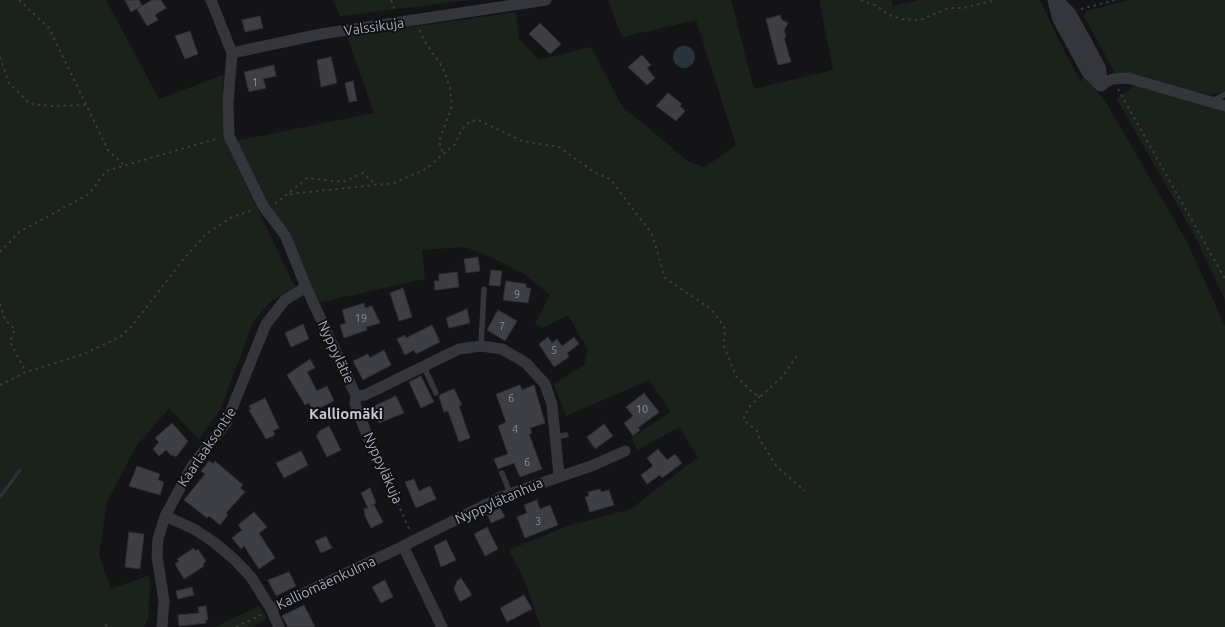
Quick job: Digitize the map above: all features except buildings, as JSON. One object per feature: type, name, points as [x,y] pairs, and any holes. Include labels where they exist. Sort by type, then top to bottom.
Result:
[{"type":"street","points":[[211,0],[232,53]]},
{"type":"street","name":"Valssikuja","points":[[232,53],[321,34],[546,0]]},
{"type":"street","points":[[1055,0],[1060,19],[1088,72],[1107,81],[1128,78],[1214,101],[1225,106]]},
{"type":"street","name":"Nyppylätie","points":[[232,53],[228,103],[229,136],[263,206],[285,235],[306,287],[356,396],[365,395],[459,349],[481,346],[497,348],[512,353],[539,376],[545,384],[561,436],[559,475]]},
{"type":"street","name":"Kaarlaaksontie","points":[[162,627],[164,601],[157,556],[158,539],[165,516],[192,466],[226,423],[266,324],[285,300],[306,287]]},
{"type":"street","name":"Nyppyläkuja","points":[[356,396],[355,404],[370,440]]},
{"type":"street","name":"Nyppylätanhua","points":[[402,546],[510,493],[559,475],[594,465],[625,451]]},
{"type":"street","name":"Kalliomäenkulma","points":[[165,516],[194,529],[216,543],[251,577],[271,609],[402,546]]},
{"type":"street","points":[[402,546],[442,627]]},
{"type":"street","points":[[271,609],[279,627]]},
{"type":"lane","points":[[1214,101],[1225,94]]},
{"type":"lane","points":[[481,346],[484,289]]},
{"type":"lane","points":[[423,365],[436,393]]},
{"type":"lane","points":[[502,474],[510,493]]},
{"type":"path","points":[[19,0],[49,28],[108,150],[124,165]]},
{"type":"path","points":[[861,0],[877,6],[889,15],[902,19],[920,20],[949,8],[963,8],[996,0]]},
{"type":"path","points":[[1080,9],[1115,0]]},
{"type":"path","points":[[418,20],[423,39],[443,68],[450,88],[452,106],[439,141],[443,154]]},
{"type":"path","points":[[0,57],[9,83],[30,104],[51,106],[87,105]]},
{"type":"path","points":[[1107,81],[1225,279]]},
{"type":"path","points":[[290,194],[394,183],[406,179],[426,169],[455,144],[461,130],[470,121],[478,120],[522,141],[560,147],[594,172],[610,179],[652,234],[665,278],[711,309],[725,329],[724,346],[736,376],[754,394],[761,396]]},
{"type":"path","points":[[0,252],[19,232],[89,194],[106,171],[229,136]]},
{"type":"path","points":[[0,385],[26,372],[84,354],[121,336],[132,326],[182,261],[206,234],[232,217],[274,204],[290,194],[294,188],[308,178],[343,182],[363,173],[375,184]]},
{"type":"path","points":[[0,304],[5,320],[15,329],[10,342],[26,372]]},
{"type":"path","points":[[797,355],[784,376],[751,405],[744,416],[744,420],[757,431],[760,440],[777,467],[805,491]]},
{"type":"path","name":"Nyppyläkuja","points":[[370,440],[414,541]]},
{"type":"path","points":[[236,627],[271,609]]},
{"type":"path","points":[[106,625],[112,627]]},
{"type":"shaded area","points":[[0,0],[106,0],[159,99],[223,75],[225,141],[295,287],[270,302],[253,322],[221,408],[199,439],[169,408],[135,448],[107,502],[99,555],[111,589],[148,576],[150,582],[148,619],[144,627],[0,627]]},
{"type":"shaded area","points":[[333,0],[469,0],[340,16]]},
{"type":"shaded area","points":[[608,0],[731,0],[754,89],[833,70],[819,0],[892,0],[893,6],[918,0],[1040,0],[1080,80],[1086,77],[1107,104],[1187,242],[1225,326],[1225,627],[541,627],[523,577],[509,550],[568,526],[631,509],[698,457],[679,427],[638,450],[631,438],[671,412],[649,380],[566,416],[554,384],[584,365],[588,349],[568,315],[543,328],[535,324],[550,295],[524,274],[489,256],[465,247],[422,250],[425,279],[317,303],[289,230],[269,208],[236,141],[374,113],[347,36],[516,12],[519,39],[539,60],[591,47],[622,106],[689,162],[705,167],[736,145],[696,20],[622,37]]},
{"type":"shaded area","points":[[1131,0],[1225,0],[1225,91],[1209,95],[1115,73],[1084,16],[1087,11]]},
{"type":"shaded area","points":[[684,46],[692,49],[695,57],[692,65],[684,68],[676,65],[673,57],[676,49]]},
{"type":"shaded area","points":[[1135,84],[1207,102],[1225,111],[1225,300],[1195,236],[1116,98],[1127,92]]},
{"type":"shaded area","points":[[259,606],[267,618],[252,627],[215,627]]},
{"type":"waterway","points":[[0,497],[20,470]]},
{"type":"district","name":"Kalliomäki","points":[[346,414]]}]
